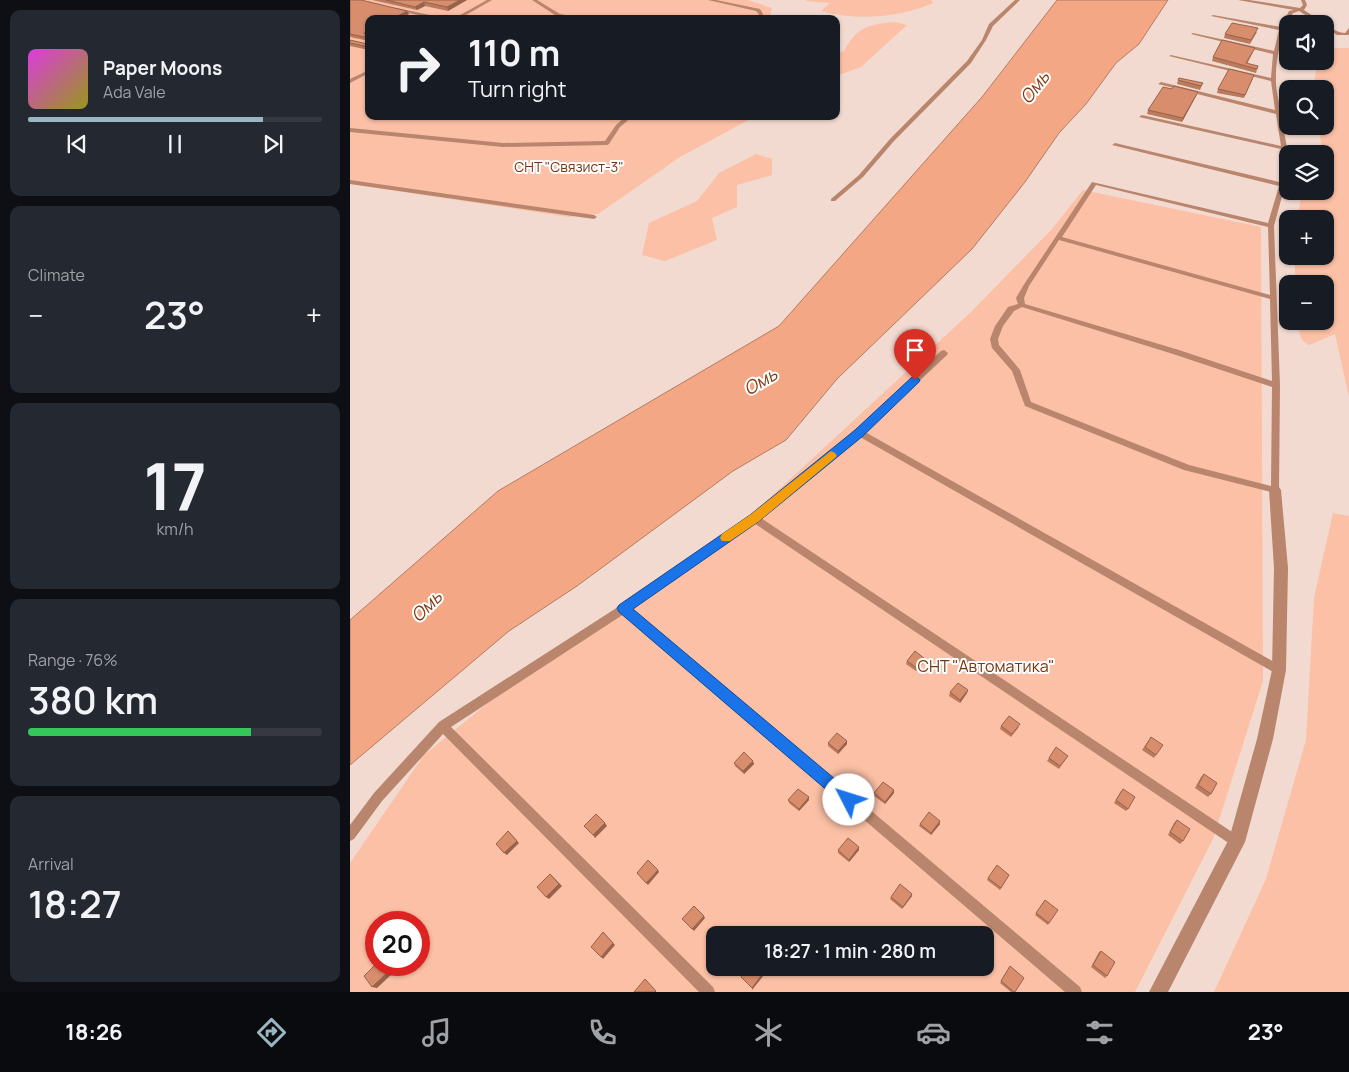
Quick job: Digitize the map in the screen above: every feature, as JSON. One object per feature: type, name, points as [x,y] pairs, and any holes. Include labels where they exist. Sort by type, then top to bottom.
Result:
[{"type":"street","points":[[1158,992],[1237,842],[1265,739],[1279,670],[1281,568],[1275,490]]},
{"type":"lane","points":[[462,15],[490,0]]},
{"type":"lane","points":[[534,0],[560,15]]},
{"type":"lane","points":[[710,0],[758,10],[760,15]]},
{"type":"lane","points":[[833,200],[866,171],[898,133],[969,62],[984,40],[991,24],[1018,0]]},
{"type":"lane","points":[[1240,0],[1299,9],[1309,15]]},
{"type":"lane","points":[[1289,15],[1291,12],[1305,5],[1303,0]]},
{"type":"lane","points":[[386,6],[426,15]]},
{"type":"lane","points":[[1213,16],[1279,28]]},
{"type":"lane","points":[[1334,31],[1339,34],[1348,34],[1349,30]]},
{"type":"lane","points":[[1193,34],[1276,53]]},
{"type":"lane","points":[[1279,41],[1273,80],[1279,108]]},
{"type":"lane","points":[[1170,56],[1273,80]]},
{"type":"lane","points":[[350,81],[365,73]]},
{"type":"lane","points":[[1160,84],[1279,113]]},
{"type":"lane","points":[[1142,117],[1279,147]]},
{"type":"lane","points":[[350,130],[503,145],[597,144],[607,143],[618,126],[625,120]]},
{"type":"lane","points":[[1115,145],[1279,184]]},
{"type":"lane","points":[[350,182],[594,217]]},
{"type":"lane","points":[[1022,305],[1020,298],[1026,286],[1094,183],[1272,226]]},
{"type":"lane","points":[[1276,385],[1022,305],[1011,309],[999,326],[994,339],[995,346],[1016,370],[1028,404],[1187,468],[1275,490],[1276,385],[1272,226],[1279,197]]},
{"type":"lane","points":[[1058,238],[1273,298]]},
{"type":"lane","points":[[350,835],[378,797],[443,726],[624,608],[754,518],[859,433],[944,353]]},
{"type":"lane","points":[[859,433],[1279,670]]},
{"type":"lane","points":[[754,518],[1237,842]]},
{"type":"lane","points":[[624,608],[1075,992]]},
{"type":"lane","points":[[443,726],[708,992]]},
{"type":"green space","name":"СНТ \"Связист-3\"","points":[[350,0],[748,0],[772,8],[770,15],[365,15],[365,120],[749,120],[680,157],[598,214],[569,217],[350,184]]},
{"type":"green space","points":[[931,0],[933,3],[892,15],[863,17],[821,11],[830,3],[805,1]]},
{"type":"green space","points":[[894,22],[907,25],[861,67],[840,75],[840,52],[844,51],[854,36],[864,28]]},
{"type":"green space","points":[[1334,48],[1349,48],[1349,397],[1335,334],[1309,345],[1301,338],[1299,332],[1299,330],[1334,330],[1334,275],[1295,275],[1295,265],[1334,265],[1334,210],[1299,210],[1301,200],[1334,200],[1334,145],[1321,145],[1320,135],[1334,135],[1334,80],[1315,80],[1316,70],[1334,70]]},
{"type":"green space","points":[[756,154],[772,159],[772,175],[737,185],[737,207],[712,218],[717,240],[665,261],[642,255],[649,223],[697,201],[719,173]]},
{"type":"green space","name":"СНТ \"Автоматика\"","points":[[1083,190],[1261,227],[1263,681],[1213,839],[1135,992],[350,992],[350,863],[424,755],[526,672],[750,516],[971,312],[1052,229]]},
{"type":"green space","points":[[1333,513],[1349,516],[1349,992],[1214,992],[1266,879],[1306,740],[1314,598]]},
{"type":"water","name":"Омь","points":[[1057,0],[1168,0],[1139,44],[1116,63],[1086,104],[1059,133],[1025,182],[972,249],[837,379],[786,440],[733,471],[577,586],[509,631],[350,765],[350,620],[498,491],[779,326],[982,97]]},
{"type":"building","points":[[350,0],[361,0],[407,11],[400,15],[365,15],[365,37],[350,34]]},
{"type":"building","points":[[386,0],[460,0],[447,7],[424,2],[415,7]]},
{"type":"building","points":[[1232,23],[1258,28],[1251,40],[1225,34]]},
{"type":"building","points":[[350,40],[365,44],[365,46],[350,43]]},
{"type":"building","points":[[1222,40],[1255,48],[1246,63],[1258,66],[1257,69],[1213,57]]},
{"type":"building","points":[[1229,69],[1254,75],[1245,95],[1218,89]]},
{"type":"building","points":[[1179,78],[1203,83],[1201,86],[1178,80]]},
{"type":"building","points":[[1174,86],[1198,92],[1183,118],[1148,110],[1163,87],[1172,89]]},
{"type":"building","points":[[915,651],[925,659],[917,668],[907,661]]},
{"type":"building","points":[[958,683],[968,690],[960,700],[950,692]]},
{"type":"building","points":[[1009,716],[1020,724],[1012,734],[1001,726]]},
{"type":"building","points":[[837,733],[847,741],[838,751],[828,743]]},
{"type":"building","points":[[1151,737],[1163,745],[1156,755],[1145,747]]},
{"type":"building","points":[[1056,747],[1068,756],[1060,766],[1049,758]]},
{"type":"building","points":[[744,752],[753,761],[743,771],[734,763]]},
{"type":"building","points":[[1204,774],[1217,783],[1211,794],[1198,785]]},
{"type":"building","points":[[883,782],[894,790],[885,802],[874,793]]},
{"type":"building","points":[[798,789],[809,797],[799,809],[788,800]]},
{"type":"building","points":[[1123,789],[1135,797],[1128,809],[1116,800]]},
{"type":"building","points":[[929,812],[940,821],[931,833],[920,824]]},
{"type":"building","points":[[596,814],[605,823],[593,835],[584,826]]},
{"type":"building","points":[[1177,820],[1190,829],[1183,841],[1170,832]]},
{"type":"building","points":[[508,831],[517,841],[504,853],[496,844]]},
{"type":"building","points":[[848,838],[859,847],[849,860],[838,850]]},
{"type":"building","points":[[648,860],[658,870],[646,883],[637,873]]},
{"type":"building","points":[[997,865],[1009,875],[1001,888],[988,878]]},
{"type":"building","points":[[550,874],[559,884],[546,897],[537,887]]},
{"type":"building","points":[[900,884],[912,894],[903,907],[891,897]]},
{"type":"building","points":[[1045,900],[1058,910],[1049,923],[1036,913]]},
{"type":"building","points":[[694,906],[704,916],[692,929],[682,919]]},
{"type":"building","points":[[603,932],[613,943],[601,957],[591,947]]},
{"type":"building","points":[[1101,951],[1115,962],[1107,976],[1093,965]]},
{"type":"building","points":[[1010,966],[1024,978],[1015,992],[1001,981]]},
{"type":"building","points":[[365,975],[384,976],[372,987]]},
{"type":"building","points":[[742,976],[761,976],[752,988]]},
{"type":"building","points":[[645,979],[656,991],[634,992]]},
{"type":"slow traffic","points":[[726,538],[831,456]]},
{"type":"route","points":[[849,800],[624,608],[754,518],[859,433],[915,380]]}]
